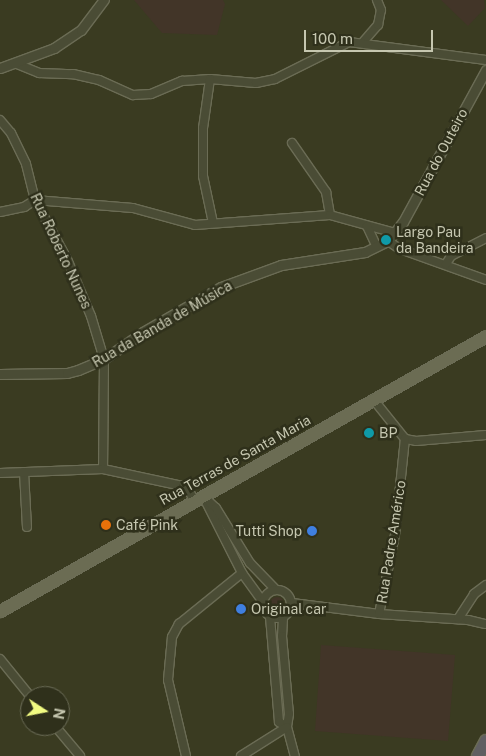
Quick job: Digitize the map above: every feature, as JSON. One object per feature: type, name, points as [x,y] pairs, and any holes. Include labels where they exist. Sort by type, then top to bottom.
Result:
[{"type":"highway","points":[[478,756],[486,741]]},
{"type":"highway","points":[[484,756],[486,752]]},
{"type":"main road","name":"Rua Terras de Santa Maria","points":[[0,611],[486,336]]},
{"type":"street","points":[[0,68],[17,64],[54,48],[81,30],[104,0]]},
{"type":"street","points":[[363,42],[378,25],[381,10],[377,0]]},
{"type":"street","points":[[17,64],[39,73],[74,74],[99,80],[133,95],[151,94],[182,81],[210,79],[256,83],[276,79],[318,55],[349,42],[363,42],[400,50],[486,60]]},
{"type":"street","name":"Rua do Outeiro","points":[[395,233],[486,70]]},
{"type":"street","points":[[210,79],[203,128],[203,176],[214,224]]},
{"type":"street","name":"Rua Roberto Nunes","points":[[0,120],[11,133],[26,164],[35,200],[68,259],[92,316],[104,359],[103,469]]},
{"type":"street","points":[[292,144],[326,192],[330,215]]},
{"type":"street","points":[[0,212],[24,208],[35,200],[124,207],[195,225],[330,215],[395,233],[388,241],[377,247],[367,226]]},
{"type":"street","points":[[446,264],[451,256],[486,238]]},
{"type":"street","points":[[388,241],[400,249],[486,280]]},
{"type":"street","name":"Rua da Banda de Música","points":[[1,373],[67,373],[104,359],[144,332],[222,287],[301,260],[377,247]]},
{"type":"street","points":[[373,399],[405,439],[416,441],[486,435]]},
{"type":"street","name":"Rua Padre Américo","points":[[379,614],[395,535],[405,439]]},
{"type":"street","points":[[0,473],[103,469],[187,488],[198,498],[216,508],[250,563],[276,590],[288,595],[292,603],[290,612],[283,618],[270,617]]},
{"type":"street","points":[[24,472],[27,527]]},
{"type":"street","points":[[198,498],[242,573],[263,602],[264,610],[270,617],[279,722],[287,727]]},
{"type":"street","points":[[186,756],[168,680],[172,637],[179,624],[242,573]]},
{"type":"street","points":[[458,619],[474,594],[486,585]]},
{"type":"street","points":[[263,602],[268,594],[276,590]]},
{"type":"street","points":[[292,603],[379,614],[458,619],[486,624]]},
{"type":"street","points":[[283,618],[282,636],[289,714],[287,727],[295,756]]},
{"type":"street","points":[[0,659],[22,686]]},
{"type":"street","points":[[241,756],[287,727]]},
{"type":"street","points":[[63,736],[80,756]]},
{"type":"shaded area","points":[[134,0],[223,0],[225,4],[217,35],[162,33]]},
{"type":"shaded area","points":[[441,0],[484,0],[485,8],[468,26]]},
{"type":"shaded area","points":[[274,597],[280,597],[284,604],[280,611],[274,611],[270,607],[270,601]]},
{"type":"shaded area","points":[[321,645],[455,655],[448,741],[315,731]]},
{"type":"place","name":"Largo Pau da Bandeira","points":[[386,240]]},
{"type":"place","name":"BP","points":[[369,433]]},
{"type":"place","name":"Café Pink","points":[[106,525]]},
{"type":"place","name":"Tutti Shop","points":[[312,531]]},
{"type":"place","name":"Original car","points":[[241,609]]}]
